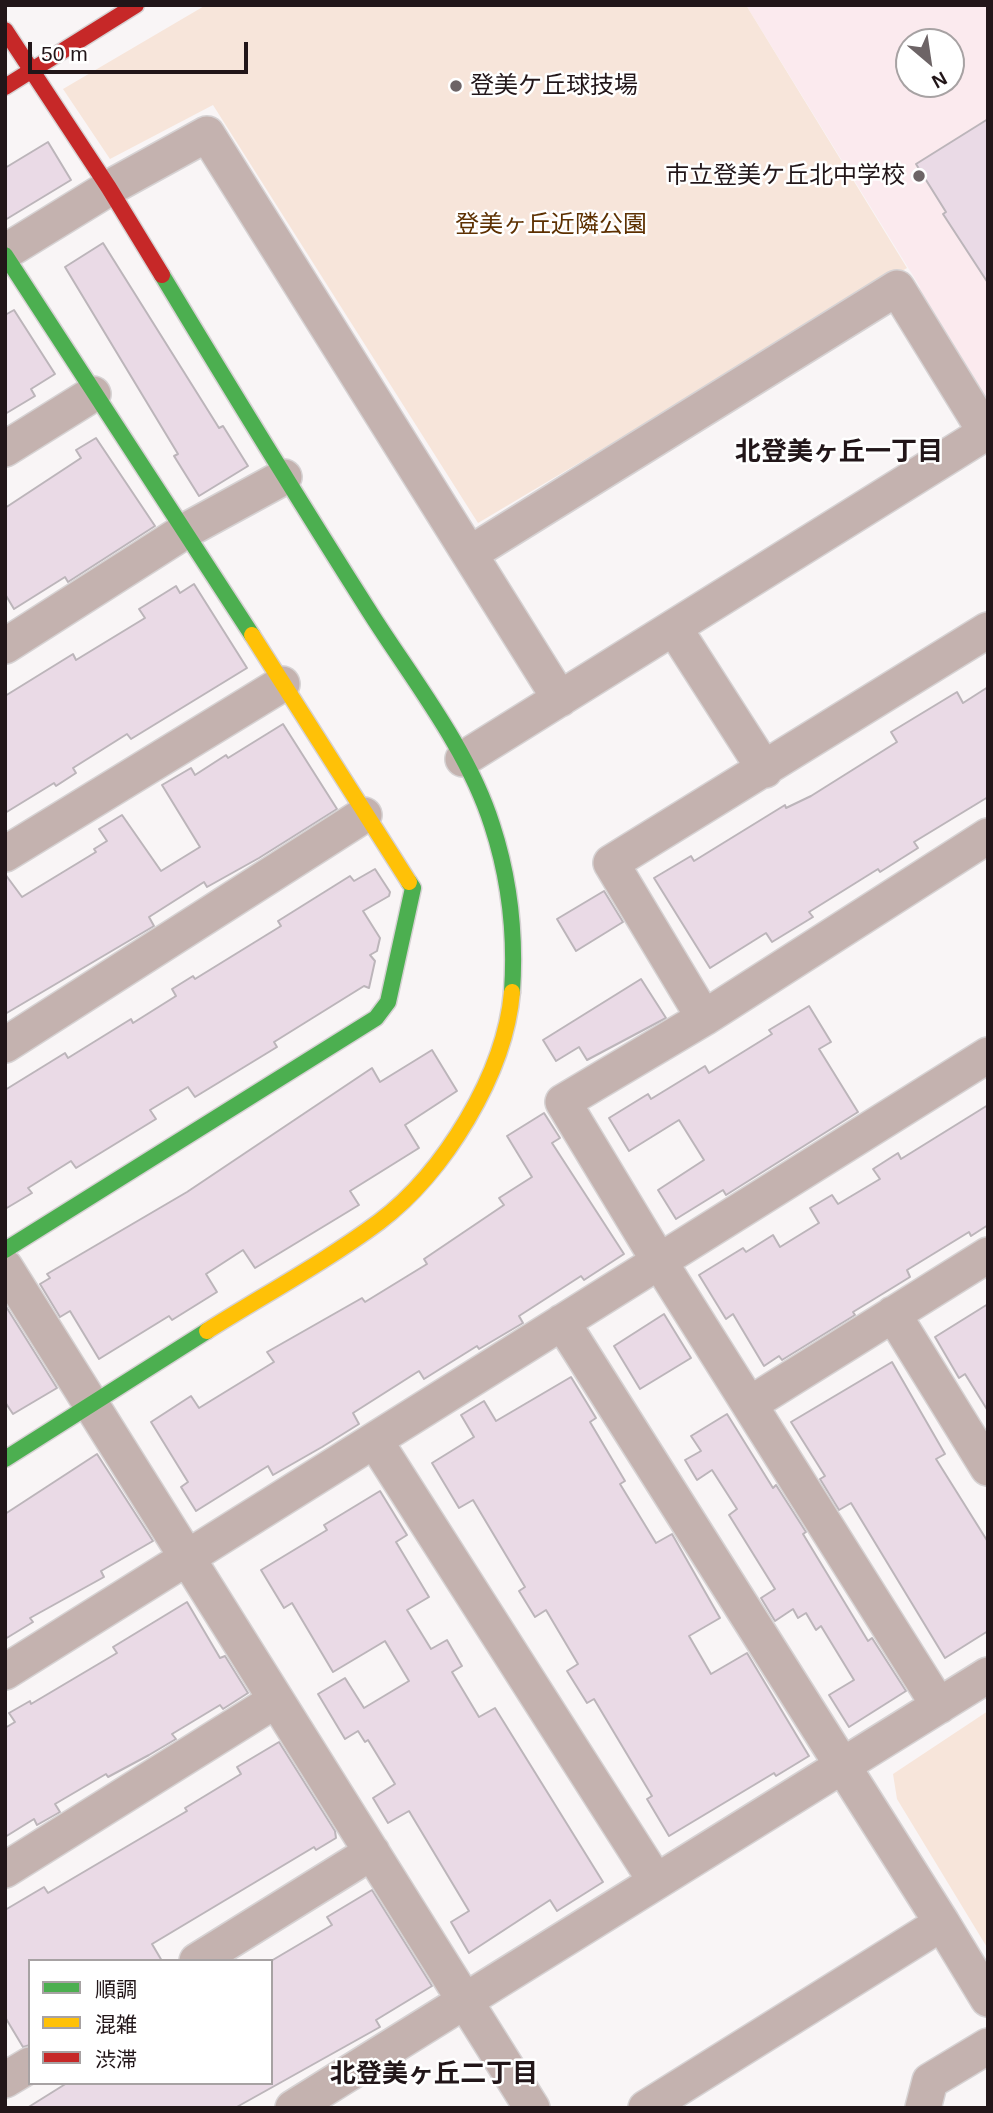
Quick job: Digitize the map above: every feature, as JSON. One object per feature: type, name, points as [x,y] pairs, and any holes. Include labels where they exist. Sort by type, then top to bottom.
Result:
[{"type":"street","points":[[5,88],[136,5]]},
{"type":"street","points":[[5,30],[109,188],[284,477],[463,759],[497,832],[508,871],[514,911],[513,993],[505,1032],[477,1105],[435,1169],[380,1222],[5,1459]]},
{"type":"street","points":[[5,1250],[376,1018],[388,1002],[413,888],[364,816],[186,531],[93,394],[5,254],[109,188],[207,134],[560,699]]},
{"type":"street","points":[[463,759],[987,434],[897,288],[471,553]]},
{"type":"street","points":[[5,449],[93,394]]},
{"type":"street","points":[[5,646],[186,531],[284,477]]},
{"type":"street","points":[[674,628],[765,770]]},
{"type":"street","points":[[704,1018],[611,863],[988,630]]},
{"type":"street","points":[[5,854],[282,684]]},
{"type":"street","points":[[5,1045],[364,816]]},
{"type":"street","points":[[939,1706],[659,1261],[563,1102],[704,1018],[988,836]]},
{"type":"street","points":[[5,1672],[988,1055]]},
{"type":"street","points":[[750,1404],[988,1255]]},
{"type":"street","points":[[5,1266],[532,2108]]},
{"type":"street","points":[[893,1314],[988,1468]]},
{"type":"street","points":[[562,1322],[988,1999]]},
{"type":"street","points":[[374,1441],[655,1880]]},
{"type":"street","points":[[293,2108],[988,1675]]},
{"type":"street","points":[[5,1870],[276,1700]]},
{"type":"street","points":[[200,1959],[372,1852]]},
{"type":"street","points":[[646,2108],[942,1923]]},
{"type":"street","points":[[923,2108],[930,2081],[988,2046]]},
{"type":"street","points":[[5,2080],[28,2066]]},
{"type":"shaded area","name":"市立登美ケ丘北中学校","points":[[746,5],[988,5],[988,422],[910,298],[920,287]]},
{"type":"green space","name":"登美ヶ丘近隣公園","points":[[206,5],[746,5],[907,268],[478,523],[213,105],[110,159],[63,89]]},
{"type":"green space","points":[[988,1711],[988,1949],[897,1799],[893,1774]]},
{"type":"building","points":[[988,119],[988,283],[943,214],[946,212],[916,164]]},
{"type":"building","points":[[48,142],[71,180],[5,220],[5,168]]},
{"type":"building","points":[[103,243],[219,428],[223,426],[248,466],[199,496],[174,456],[178,454],[65,267]]},
{"type":"building","points":[[14,310],[55,374],[31,389],[35,396],[5,414],[5,315]]},
{"type":"building","points":[[96,438],[155,526],[68,582],[65,577],[14,609],[5,594],[5,508],[81,458],[76,450]]},
{"type":"building","points":[[194,584],[247,668],[131,739],[127,734],[73,768],[76,773],[56,786],[54,783],[5,813],[5,696],[73,654],[76,660],[145,618],[139,609],[176,586],[180,593]]},
{"type":"building","points":[[988,687],[988,797],[914,842],[918,848],[880,872],[878,869],[809,912],[813,917],[772,942],[766,933],[710,968],[654,878],[691,856],[694,861],[785,805],[786,808],[811,796],[897,742],[891,732],[957,692],[963,703]]},
{"type":"building","points":[[283,724],[337,809],[207,887],[204,882],[149,917],[154,926],[5,1014],[5,874],[22,897],[96,852],[94,849],[107,841],[99,829],[122,815],[161,871],[200,847],[162,785],[191,768],[195,775]]},
{"type":"building","points":[[375,869],[390,892],[389,896],[363,911],[380,938],[377,951],[370,955],[375,961],[369,988],[364,986],[274,1042],[277,1047],[195,1097],[188,1087],[150,1110],[156,1119],[76,1168],[71,1161],[28,1188],[32,1193],[5,1209],[5,1090],[65,1053],[68,1058],[131,1019],[133,1023],[176,996],[172,989],[193,976],[195,979],[281,926],[278,921],[350,876],[354,881]]},
{"type":"building","points":[[604,891],[623,922],[576,951],[557,919]]},
{"type":"building","points":[[641,979],[666,1018],[587,1060],[579,1047],[556,1061],[543,1040]]},
{"type":"building","points":[[809,1006],[831,1042],[819,1049],[858,1112],[726,1195],[723,1190],[676,1219],[658,1190],[704,1160],[679,1120],[629,1151],[609,1118],[648,1094],[651,1099],[705,1066],[709,1073],[772,1034],[769,1030]]},
{"type":"building","points":[[432,1050],[457,1091],[405,1125],[419,1148],[350,1191],[359,1205],[255,1268],[243,1250],[206,1274],[217,1292],[172,1320],[169,1316],[99,1359],[70,1311],[60,1317],[40,1284],[50,1278],[47,1274],[187,1192],[372,1068],[380,1082]]},
{"type":"building","points":[[988,1105],[988,1225],[971,1236],[969,1232],[907,1270],[910,1277],[853,1312],[855,1315],[782,1360],[779,1356],[764,1366],[733,1314],[726,1319],[699,1275],[743,1248],[746,1252],[773,1235],[780,1247],[819,1223],[810,1208],[832,1195],[838,1204],[880,1179],[873,1169],[898,1153],[901,1159]]},
{"type":"building","points":[[544,1113],[560,1138],[552,1143],[624,1254],[584,1280],[581,1276],[519,1316],[523,1323],[479,1349],[477,1346],[424,1379],[419,1371],[353,1413],[359,1424],[322,1447],[273,1475],[268,1466],[196,1511],[181,1487],[188,1482],[151,1422],[191,1396],[199,1408],[274,1362],[267,1352],[362,1298],[365,1302],[427,1264],[424,1259],[504,1205],[499,1198],[532,1177],[507,1136]]},
{"type":"building","points":[[988,1304],[988,1411],[965,1374],[959,1378],[935,1337]]},
{"type":"building","points":[[5,1305],[57,1388],[13,1414],[5,1402]]},
{"type":"building","points":[[664,1314],[691,1358],[640,1389],[614,1346]]},
{"type":"building","points":[[892,1362],[945,1454],[936,1459],[988,1542],[988,1631],[945,1658],[851,1503],[839,1510],[820,1479],[825,1476],[791,1422]]},
{"type":"building","points":[[571,1377],[596,1418],[590,1422],[625,1481],[620,1484],[656,1543],[672,1534],[720,1618],[689,1636],[711,1674],[747,1653],[809,1756],[776,1776],[774,1773],[669,1836],[647,1799],[652,1796],[594,1699],[587,1703],[567,1671],[578,1664],[546,1610],[535,1617],[519,1591],[525,1587],[473,1500],[459,1508],[432,1463],[474,1437],[461,1415],[484,1401],[496,1421]]},
{"type":"building","points":[[727,1414],[773,1488],[776,1485],[806,1532],[803,1534],[868,1641],[872,1638],[906,1691],[849,1727],[829,1695],[854,1680],[821,1626],[816,1630],[806,1613],[798,1618],[793,1609],[775,1621],[761,1598],[775,1589],[729,1515],[737,1509],[712,1470],[697,1480],[685,1460],[701,1451],[691,1436]]},
{"type":"building","points":[[97,1454],[153,1541],[101,1571],[104,1577],[30,1618],[33,1622],[5,1639],[5,1514]]},
{"type":"building","points":[[380,1491],[407,1535],[396,1542],[429,1597],[407,1610],[431,1649],[447,1640],[462,1666],[452,1672],[479,1717],[495,1708],[603,1882],[557,1911],[550,1900],[469,1953],[451,1922],[469,1911],[409,1811],[388,1823],[373,1798],[395,1784],[368,1740],[365,1742],[358,1731],[345,1739],[318,1694],[345,1678],[364,1708],[409,1681],[385,1641],[333,1672],[292,1603],[284,1608],[261,1570],[327,1530],[324,1525]]},
{"type":"building","points":[[187,1602],[220,1658],[225,1656],[248,1693],[223,1709],[220,1705],[172,1734],[176,1739],[149,1755],[108,1777],[106,1774],[55,1804],[60,1812],[37,1825],[34,1819],[5,1837],[5,1728],[15,1722],[9,1713],[30,1701],[31,1704],[117,1653],[113,1647]]},
{"type":"building","points":[[279,1742],[335,1831],[336,1838],[316,1850],[314,1847],[152,1944],[161,1959],[28,1959],[28,2046],[23,2047],[5,2017],[5,1910],[44,1887],[48,1893],[187,1811],[185,1808],[241,1774],[237,1767]]},
{"type":"building","points":[[372,1890],[432,1986],[376,2020],[380,2027],[235,2108],[27,2108],[64,2085],[273,2085],[273,1960],[332,1925],[327,1917]]},
{"type":"traffic: fast","points":[[5,255],[252,635]]},
{"type":"traffic: fast","points":[[162,275],[265,445],[469,769],[492,825],[507,886],[513,949],[512,992]]},
{"type":"traffic: fast","points":[[5,1250],[376,1018],[388,1002],[413,888],[409,882]]},
{"type":"traffic: fast","points":[[5,1459],[207,1331]]},
{"type":"traffic: slow","points":[[252,635],[409,882]]},
{"type":"traffic: slow","points":[[207,1331],[358,1237],[403,1201],[426,1177],[448,1149],[484,1088],[507,1023],[512,992]]},
{"type":"traffic: jam","points":[[5,87],[136,5]]},
{"type":"traffic: jam","points":[[5,30],[109,188],[162,275]]},
{"type":"place","name":"登美ケ丘球技場","points":[[456,86]]},
{"type":"place","name":"市立登美ケ丘北中学校","points":[[919,176]]},
{"type":"district","name":"北登美ヶ丘一丁目","points":[[839,453]]},
{"type":"district","name":"北登美ヶ丘二丁目","points":[[434,2075]]}]
